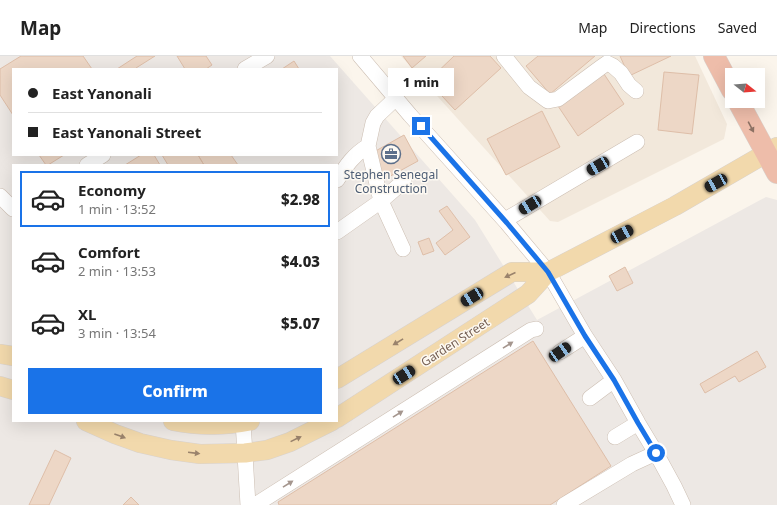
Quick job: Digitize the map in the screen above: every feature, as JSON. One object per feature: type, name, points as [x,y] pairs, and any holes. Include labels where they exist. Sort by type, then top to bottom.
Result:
[{"type":"highway","points":[[714,56],[725,77]]},
{"type":"highway","points":[[743,108],[771,150],[777,173]]},
{"type":"main road","name":"Garden Street","points":[[338,417],[528,294],[548,272],[676,206],[771,150]]},
{"type":"main road","name":"Garden Street","points":[[338,378],[512,272],[548,272]]},
{"type":"main road","points":[[0,354],[12,356]]},
{"type":"main road","points":[[0,386],[12,390]]},
{"type":"main road","points":[[88,422],[121,437],[140,443],[171,450],[200,454],[266,450],[290,442],[330,422]]},
{"type":"main road","points":[[181,422],[206,425],[236,422]]},
{"type":"street","points":[[247,68],[267,56]]},
{"type":"street","points":[[360,56],[505,220],[548,272],[585,336],[614,380],[656,453],[683,505]]},
{"type":"street","points":[[504,56],[530,87],[548,101],[558,99],[607,63],[621,73],[629,85],[636,91]]},
{"type":"street","points":[[396,98],[377,116],[373,123],[368,146],[381,201],[403,249]]},
{"type":"street","points":[[505,220],[637,142]]},
{"type":"street","points":[[338,179],[350,161],[368,146]]},
{"type":"street","points":[[89,164],[102,156]]},
{"type":"street","points":[[338,231],[381,201],[404,181]]},
{"type":"street","points":[[0,196],[12,208]]},
{"type":"street","points":[[255,505],[536,328]]},
{"type":"street","points":[[560,352],[585,336]]},
{"type":"street","points":[[590,398],[614,380]]},
{"type":"street","points":[[246,422],[245,452],[248,505]]},
{"type":"street","points":[[615,437],[638,423]]},
{"type":"street","points":[[564,505],[632,464],[656,453]]},
{"type":"shaded area","points":[[0,56],[330,56],[475,220],[537,320],[766,197],[777,200],[777,505],[0,505]]},
{"type":"shaded area","points":[[401,56],[695,56],[727,124],[724,139],[558,222],[550,221]]},
{"type":"building","points":[[21,56],[83,56],[91,68],[12,68],[12,113],[0,95],[0,69]]},
{"type":"building","points":[[137,56],[155,56],[136,68],[119,68]]},
{"type":"building","points":[[177,56],[206,56],[212,65],[208,68],[184,68]]},
{"type":"building","points":[[403,56],[426,56],[412,68]]},
{"type":"building","points":[[454,56],[490,56],[501,68],[455,110],[428,81]]},
{"type":"building","points":[[538,56],[595,56],[550,94],[526,66]]},
{"type":"building","points":[[620,56],[671,56],[629,76]]},
{"type":"building","points":[[294,61],[298,68],[284,68]]},
{"type":"building","points":[[664,72],[699,75],[692,134],[658,130]]},
{"type":"building","points":[[604,74],[624,104],[578,136],[558,106]]},
{"type":"building","points":[[542,111],[560,147],[506,175],[487,139]]},
{"type":"building","points":[[404,135],[418,161],[385,179],[372,153]]},
{"type":"building","points":[[40,156],[62,156],[50,164],[45,164]]},
{"type":"building","points":[[139,156],[155,156],[159,164],[127,164]]},
{"type":"building","points":[[163,156],[199,156],[203,164],[167,164]]},
{"type":"building","points":[[199,156],[232,156],[237,164],[203,164]]},
{"type":"building","points":[[447,206],[470,237],[445,255],[436,243],[453,230],[439,211]]},
{"type":"building","points":[[429,238],[434,251],[423,255],[418,242]]},
{"type":"building","points":[[625,267],[633,283],[617,291],[609,276]]},
{"type":"building","points":[[533,341],[611,466],[550,505],[279,505],[278,502]]},
{"type":"building","points":[[757,351],[766,367],[739,382],[735,376],[705,393],[700,384]]},
{"type":"building","points":[[55,450],[71,458],[49,505],[29,505]]},
{"type":"building","points":[[131,497],[139,505],[123,505]]},
{"type":"place","name":"Stephen Senegal Construction","points":[[391,154]]},
{"type":"route","points":[[421,126],[507,223],[548,272],[585,336],[614,380],[656,453]]}]
